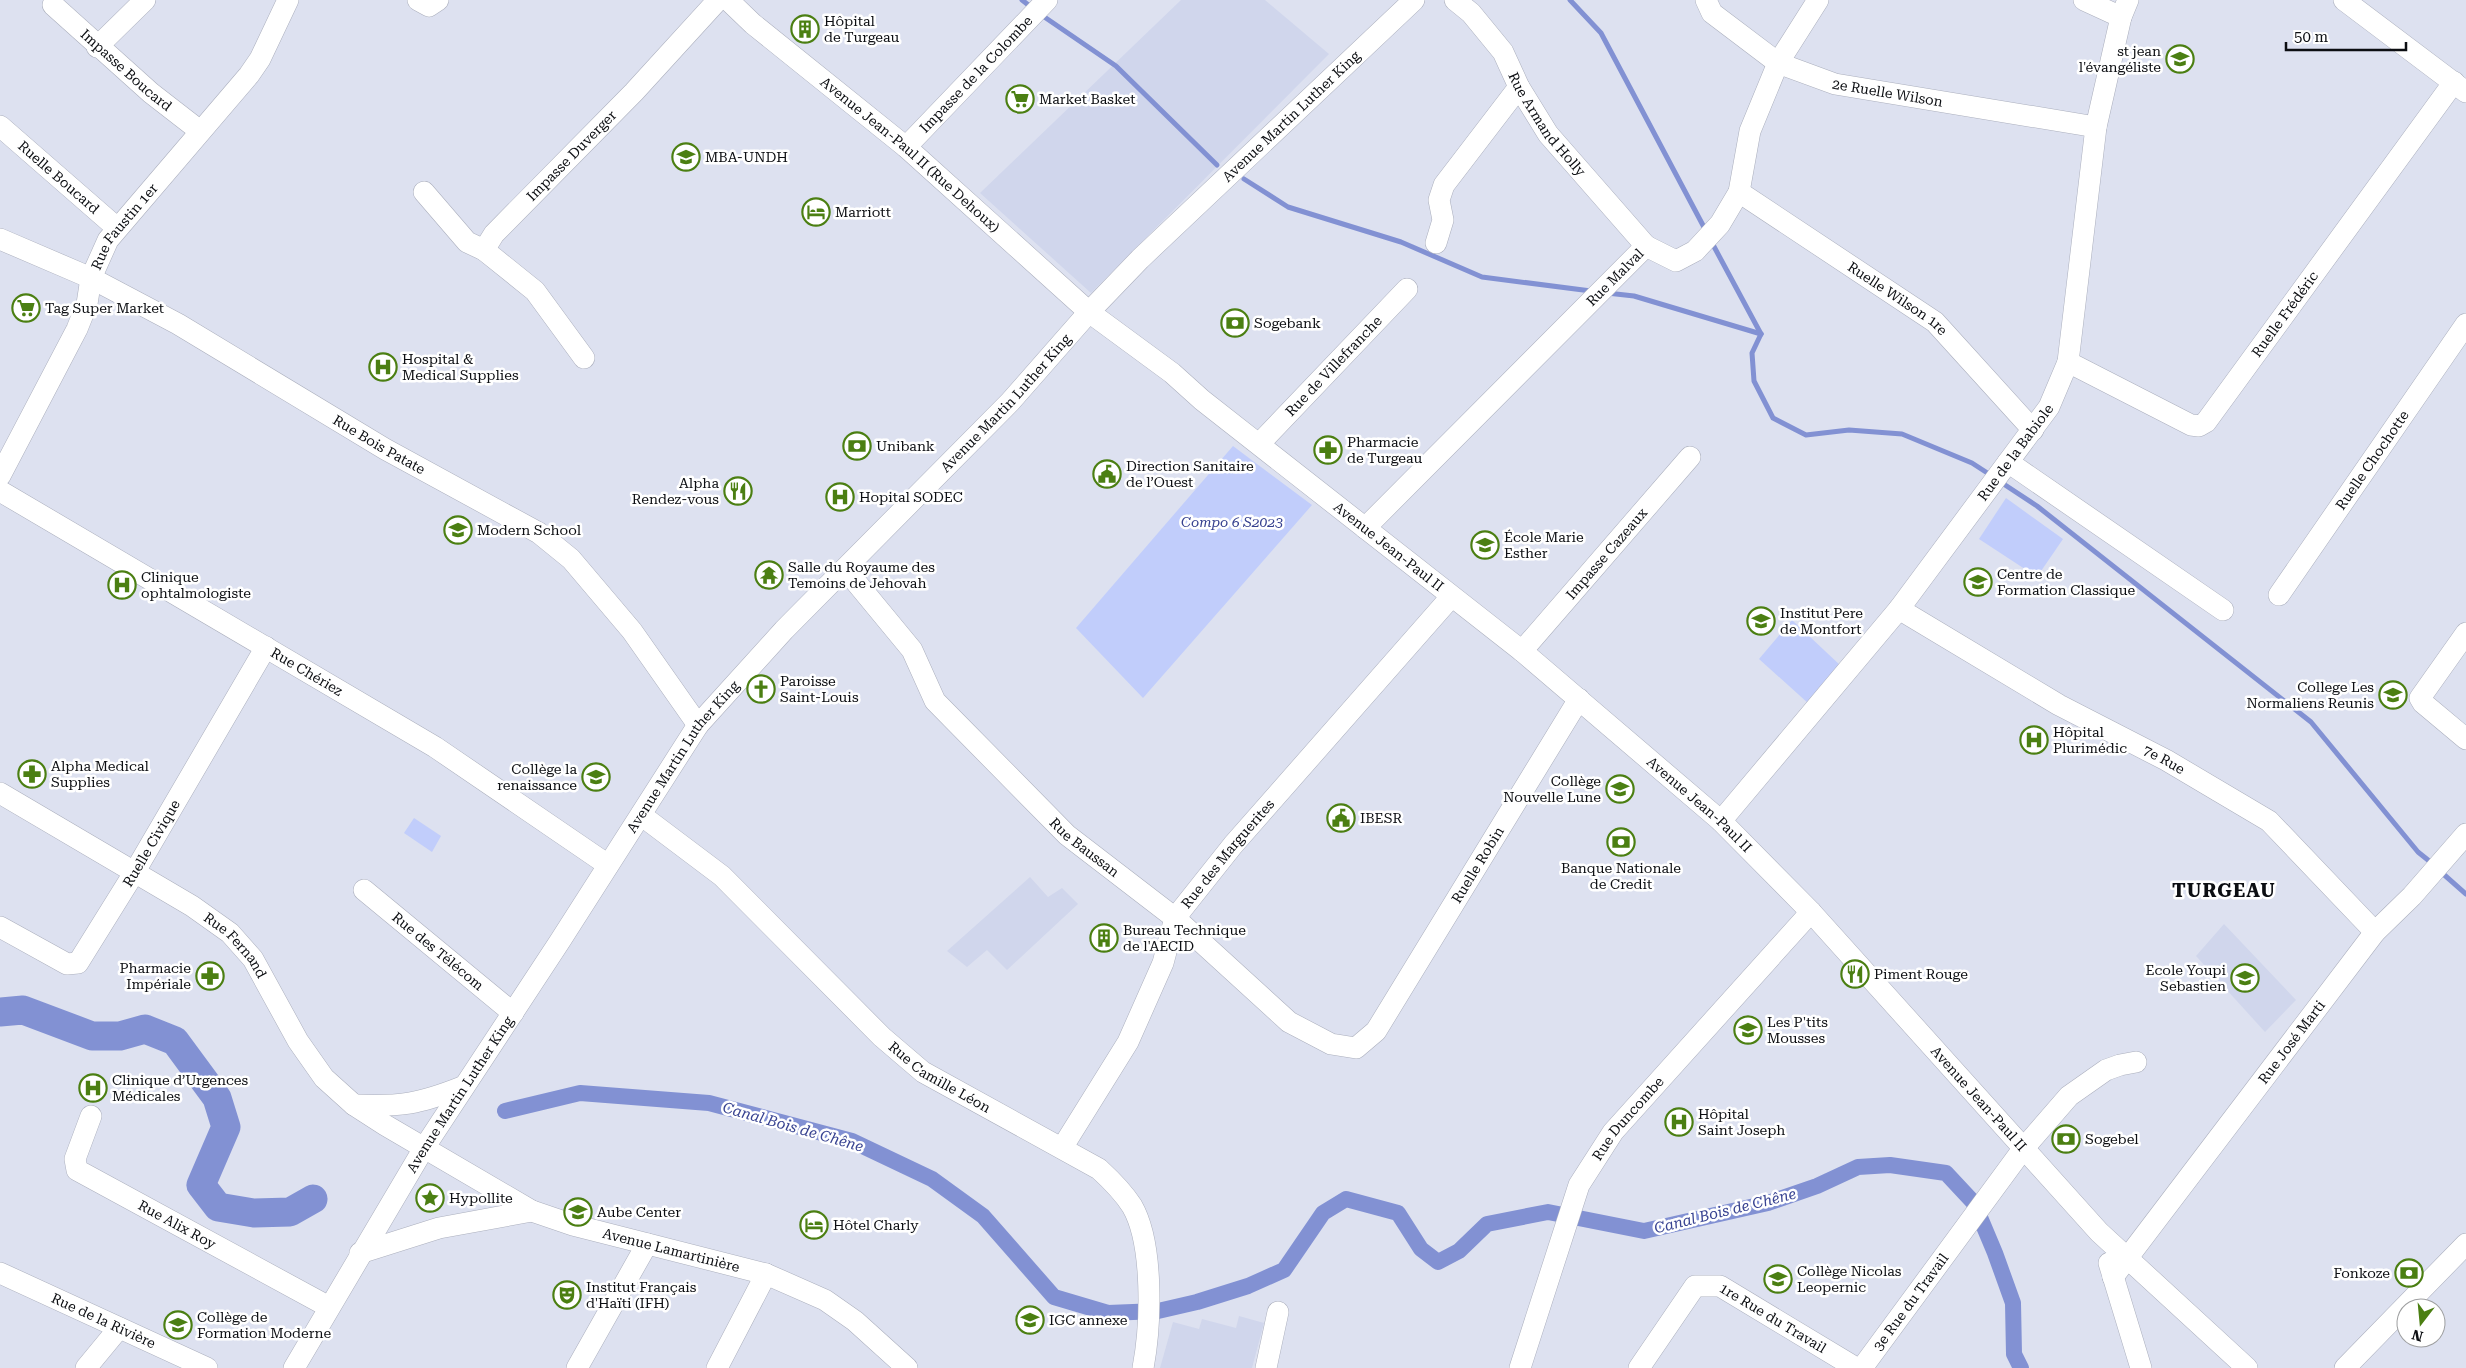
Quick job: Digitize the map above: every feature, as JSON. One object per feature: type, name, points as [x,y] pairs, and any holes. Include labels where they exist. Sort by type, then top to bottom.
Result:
[{"type":"street","points":[[97,47],[145,0]]},
{"type":"street","name":"Impasse Duverger","points":[[484,250],[494,234],[634,92],[718,0]]},
{"type":"street","name":"Avenue Martin Luther King","points":[[294,1368],[360,1253],[462,1087],[698,725],[784,630],[846,570],[1010,402],[1089,312],[1147,252],[1414,0]]},
{"type":"street","name":"Rue Armand Holly","points":[[1455,0],[1471,13],[1503,52],[1519,87],[1548,134],[1646,246]]},
{"type":"street","name":"2e Ruelle Wilson","points":[[1706,0],[1712,13],[1778,63],[1835,84],[2096,127]]},
{"type":"street","name":"Rue Malval","points":[[1364,528],[1646,246],[1676,261],[1695,251],[1720,224],[1739,192],[1750,130],[1778,63],[1818,0]]},
{"type":"street","points":[[2084,0],[2124,8]]},
{"type":"street","points":[[2344,0],[2460,87]]},
{"type":"street","name":"Rue Faustin 1er","points":[[0,476],[77,330],[87,304],[91,278],[108,240],[254,67],[283,3]]},
{"type":"street","name":"Avenue Jean-Paul II (Rue Dehoux)","points":[[739,4],[906,147],[1089,312]]},
{"type":"street","name":"Impasse Boucard","points":[[53,5],[97,47],[150,93],[200,131]]},
{"type":"street","name":"Impasse de la Colombe","points":[[906,147],[1041,6]]},
{"type":"street","name":"Rue de la Babiole","points":[[1721,821],[1899,609],[2049,407],[2068,362],[2096,127],[2124,8]]},
{"type":"street","points":[[1436,243],[1443,220],[1439,200],[1444,185],[1519,87]]},
{"type":"street","name":"Ruelle Frédéric","points":[[2068,362],[2191,425],[2199,426],[2206,422],[2460,87]]},
{"type":"street","name":"Ruelle Boucard","points":[[0,126],[117,228]]},
{"type":"street","points":[[424,192],[467,242],[484,250],[536,291],[584,358]]},
{"type":"street","name":"Ruelle Wilson 1re","points":[[1739,192],[1935,322],[2033,430]]},
{"type":"street","name":"Rue Bois Patate","points":[[0,239],[91,278],[178,324],[384,449],[540,533],[571,559],[632,631],[698,725]]},
{"type":"street","name":"Rue de Villefranche","points":[[1259,444],[1407,289]]},
{"type":"street","name":"Avenue Jean-Paul II","points":[[1089,312],[1172,373],[1202,400],[1522,650],[1721,821],[1811,912],[2023,1150],[2099,1232],[2125,1258],[2247,1368]]},
{"type":"street","name":"Ruelle Chochotte","points":[[2279,595],[2466,324]]},
{"type":"street","name":"Impasse Cazeaux","points":[[1522,650],[1690,457]]},
{"type":"street","points":[[2000,473],[2222,610]]},
{"type":"street","name":"Rue Chériez","points":[[0,491],[435,747],[608,865]]},
{"type":"street","name":"Rue Baussan","points":[[846,570],[912,650],[935,701],[1067,835],[1175,918],[1289,1022],[1331,1044],[1356,1048],[1376,1031]]},
{"type":"street","name":"Rue des Marguerites","points":[[1062,1148],[1128,1042],[1163,963],[1175,918],[1233,845],[1451,596]]},
{"type":"street","name":"7e Rue","points":[[1899,609],[2059,705],[2166,760],[2269,821],[2375,932]]},
{"type":"street","points":[[2466,633],[2420,698],[2423,703],[2466,739]]},
{"type":"street","name":"Ruelle Civique","points":[[0,927],[67,964],[78,962],[134,873],[266,647]]},
{"type":"street","name":"Ruelle Robin","points":[[1376,1031],[1579,699]]},
{"type":"street","name":"Rue Fernand","points":[[0,794],[192,906],[230,933],[253,959],[298,1041],[324,1078],[354,1105],[424,1148]]},
{"type":"street","name":"Rue Camille Léon","points":[[641,815],[722,876],[882,1037],[923,1072],[1099,1169],[1116,1185],[1132,1207],[1142,1232],[1148,1266],[1147,1344],[1142,1368]]},
{"type":"street","name":"Rue José Marti","points":[[2113,1277],[2125,1258],[2375,932],[2412,896],[2466,834]]},
{"type":"street","name":"Rue des Télécom","points":[[364,890],[512,1013]]},
{"type":"street","name":"Rue Duncombe","points":[[1520,1368],[1579,1185],[1613,1132],[1811,912]]},
{"type":"street","name":"3e Rue du Travail","points":[[1862,1368],[2023,1150],[2076,1091],[2106,1070],[2120,1064],[2136,1062]]},
{"type":"street","points":[[354,1105],[392,1107],[426,1101],[462,1087]]},
{"type":"street","name":"Rue Alix Roy","points":[[91,1116],[75,1159],[77,1170],[329,1307]]},
{"type":"street","name":"Avenue Lamartinière","points":[[424,1148],[532,1211],[573,1225],[766,1274],[825,1300],[855,1321],[907,1368]]},
{"type":"street","points":[[360,1253],[439,1228],[532,1211]]},
{"type":"street","points":[[2099,1232],[2141,1368]]},
{"type":"street","points":[[577,1368],[647,1244]]},
{"type":"street","points":[[2345,1368],[2466,1244]]},
{"type":"street","name":"Rue de la Rivière","points":[[0,1273],[207,1368]]},
{"type":"street","points":[[717,1368],[766,1274]]},
{"type":"street","name":"1re Rue du Travail","points":[[1639,1368],[1695,1286],[1720,1286],[1856,1368]]},
{"type":"street","points":[[1266,1368],[1278,1312]]},
{"type":"street","points":[[86,1368],[118,1328]]},
{"type":"shaded area","points":[[1181,0],[1265,0],[1329,54],[1091,293],[980,193]]},
{"type":"shaded area","points":[[1030,877],[1048,897],[1062,888],[1078,904],[1007,970],[987,950],[967,967],[947,951]]},
{"type":"shaded area","name":"Ecole Youpi Sebastien","points":[[2224,924],[2296,1000],[2265,1032],[2196,956]]},
{"type":"shaded area","points":[[1239,1316],[1264,1323],[1252,1368],[1160,1368],[1173,1322],[1199,1329],[1202,1319],[1236,1328]]},
{"type":"green space","name":"Compo 6 S2023","points":[[1233,446],[1312,505],[1143,698],[1076,628]]},
{"type":"green space","points":[[2006,498],[2063,539],[2037,577],[1979,539]]},
{"type":"green space","points":[[1792,620],[1841,666],[1809,704],[1759,659]]},
{"type":"green space","points":[[414,818],[441,836],[432,852],[404,833]]},
{"type":"waterway","points":[[1022,0],[1031,7]]},
{"type":"waterway","points":[[1570,0],[1601,33],[1706,231]]},
{"type":"waterway","points":[[1040,14],[1116,66],[1217,165]]},
{"type":"waterway","points":[[1244,179],[1288,207],[1401,242],[1482,277],[1591,291]]},
{"type":"waterway","points":[[1711,241],[1761,334]]},
{"type":"waterway","points":[[1607,293],[1634,296],[1761,334]]},
{"type":"waterway","points":[[1761,334],[1752,353],[1754,381],[1773,418],[1806,435],[1849,430],[1902,434],[1972,463],[1992,476]]},
{"type":"waterway","points":[[1999,481],[2037,506],[2311,722],[2418,852],[2433,864]]},
{"type":"waterway","points":[[2441,872],[2466,894]]},
{"type":"waterway","points":[[0,1012],[23,1010],[92,1036],[120,1036],[145,1029],[175,1041],[217,1098],[226,1127],[201,1185],[218,1207],[254,1213],[290,1212],[313,1199]]},
{"type":"waterway","name":"Canal Bois de Chêne","points":[[505,1111],[580,1093],[709,1103],[852,1141],[932,1179],[983,1216],[1054,1297],[1108,1313],[1158,1311],[1197,1302],[1248,1286],[1284,1270],[1323,1213],[1346,1199],[1398,1213],[1421,1249],[1438,1262],[1459,1251],[1487,1224],[1548,1212],[1644,1231],[1768,1203],[1817,1186],[1858,1167],[1890,1165],[1946,1173],[1974,1203],[1995,1253],[2013,1303],[2014,1354],[2021,1368]]},
{"type":"place","name":"Hôpital de Turgeau","points":[[805,29]]},
{"type":"place","name":"st jean l'évangéliste","points":[[2180,59]]},
{"type":"place","name":"Market Basket","points":[[1020,99]]},
{"type":"place","name":"MBA-UNDH","points":[[686,157]]},
{"type":"place","name":"Marriott","points":[[816,212]]},
{"type":"place","name":"Tag Super Market","points":[[26,308]]},
{"type":"place","name":"Sogebank","points":[[1235,323]]},
{"type":"place","name":"Hospital & Medical Supplies","points":[[383,367]]},
{"type":"place","name":"Unibank","points":[[857,446]]},
{"type":"place","name":"Pharmacie de Turgeau","points":[[1328,450]]},
{"type":"place","name":"Direction Sanitaire de l’Ouest","points":[[1107,474]]},
{"type":"place","name":"Alpha Rendez-vous","points":[[738,491]]},
{"type":"place","name":"Hopital SODEC","points":[[840,497]]},
{"type":"place","name":"Modern School","points":[[458,530]]},
{"type":"place","name":"École Marie Esther","points":[[1485,545]]},
{"type":"place","name":"Salle du Royaume des Temoins de Jehovah","points":[[769,575]]},
{"type":"place","name":"Centre de Formation Classique","points":[[1978,582]]},
{"type":"place","name":"Clinique ophtalmologiste","points":[[122,585]]},
{"type":"place","name":"Institut Pere de Montfort","points":[[1761,621]]},
{"type":"place","name":"Paroisse Saint-Louis","points":[[761,689]]},
{"type":"place","name":"College Les Normaliens Reunis","points":[[2393,695]]},
{"type":"place","name":"Hôpital Plurimédic","points":[[2034,740]]},
{"type":"place","name":"Alpha Medical Supplies","points":[[32,774]]},
{"type":"place","name":"Collège la renaissance","points":[[596,777]]},
{"type":"place","name":"Collège Nouvelle Lune","points":[[1620,789]]},
{"type":"place","name":"IBESR","points":[[1341,818]]},
{"type":"place","name":"Banque Nationale de Credit","points":[[1621,842]]},
{"type":"place","name":"Bureau Technique de l'AECID","points":[[1104,938]]},
{"type":"place","name":"Piment Rouge","points":[[1855,974]]},
{"type":"place","name":"Pharmacie Impériale","points":[[210,976]]},
{"type":"place","name":"Ecole Youpi Sebastien","points":[[2245,978]]},
{"type":"place","name":"Les P'tits Mousses","points":[[1748,1030]]},
{"type":"place","name":"Clinique d’Urgences Médicales","points":[[93,1088]]},
{"type":"place","name":"Hôpital Saint Joseph","points":[[1679,1122]]},
{"type":"place","name":"Sogebel","points":[[2066,1139]]},
{"type":"place","name":"Hypollite","points":[[430,1198]]},
{"type":"place","name":"Aube Center","points":[[578,1212]]},
{"type":"place","name":"Hôtel Charly","points":[[814,1225]]},
{"type":"place","name":"Fonkoze","points":[[2409,1273]]},
{"type":"place","name":"Collège Nicolas Leopernic","points":[[1778,1279]]},
{"type":"place","name":"Institut Français d'Haïti (IFH)","points":[[567,1295]]},
{"type":"place","name":"IGC annexe","points":[[1030,1320]]},
{"type":"place","name":"Collège de Formation Moderne","points":[[178,1325]]},
{"type":"district","name":"TURGEAU","points":[[2224,890]]}]
